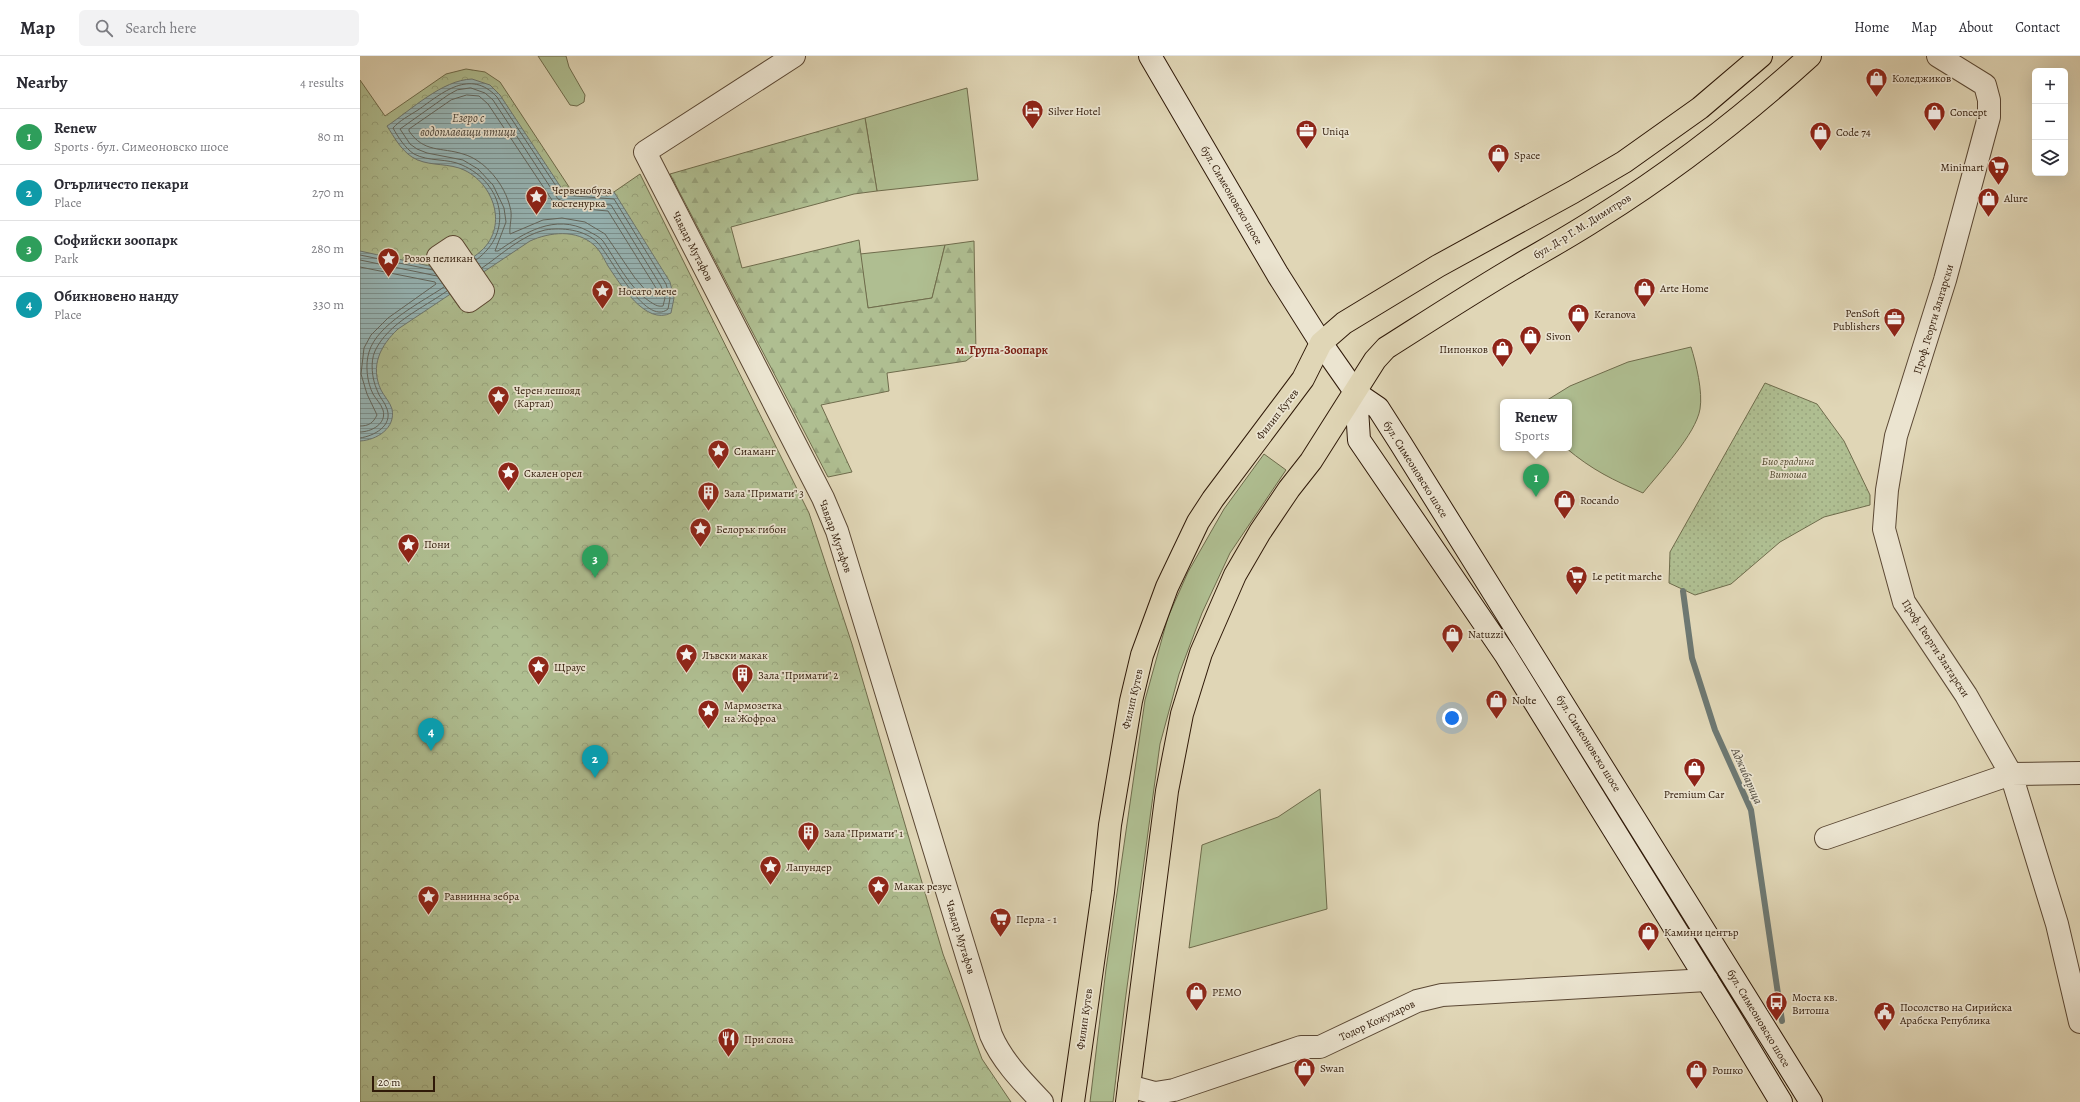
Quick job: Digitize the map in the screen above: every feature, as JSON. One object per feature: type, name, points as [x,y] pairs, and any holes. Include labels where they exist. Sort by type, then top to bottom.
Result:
[{"type":"main road","points":[[1321,343],[1344,323],[1364,310],[1438,266],[1573,192],[1624,162],[1700,108],[1761,56]]},
{"type":"main road","name":"бул. Д-р Г. М. Димитров","points":[[1356,393],[1369,369],[1386,348],[1470,294],[1566,239],[1635,193],[1695,151],[1776,86],[1810,56]]},
{"type":"main road","name":"Филип Кутев","points":[[1073,1102],[1120,753],[1142,655],[1167,587],[1198,522],[1231,473],[1304,379],[1321,343]]},
{"type":"main road","points":[[1128,1094],[1167,791],[1190,686],[1201,653],[1235,575],[1260,532],[1289,489],[1311,461],[1356,393]]},
{"type":"street","name":"Чавдар Мутафов","points":[[794,56],[645,152],[820,491],[837,531],[991,1035],[997,1050],[1042,1102]]},
{"type":"street","name":"бул. Симеоновско шосе","points":[[1150,56],[1278,275],[1321,343],[1356,393],[1378,408],[1811,1102]]},
{"type":"street","name":"Проф. Георги Златарски","points":[[1938,56],[1985,85],[1989,100],[1989,117],[1945,280],[1896,436],[1887,490],[1884,529],[1904,602],[1966,695],[2011,774],[2057,924],[2080,1022]]},
{"type":"street","points":[[1356,393],[1359,440],[1505,654],[1781,1102]]},
{"type":"street","points":[[1826,838],[2011,774],[2080,773]]},
{"type":"street","name":"Тодор Кожухаров","points":[[1128,1094],[1154,1093],[1174,1090],[1301,1047],[1320,1047],[1416,1001],[1442,995],[1707,980]]},
{"type":"green space","points":[[538,56],[566,56],[569,67],[585,95],[584,102],[577,106],[570,105]]},
{"type":"green space","points":[[466,69],[485,72],[500,82],[573,193],[608,196],[640,174],[809,513],[852,644],[943,954],[982,1059],[1011,1102],[360,1102],[360,80],[385,116],[446,74]]},
{"type":"green space","points":[[967,88],[978,180],[877,191],[865,118]]},
{"type":"green space","points":[[865,118],[877,191],[854,194],[731,227],[742,268],[859,240],[868,308],[932,298],[945,245],[974,241],[976,353],[966,361],[887,373],[889,391],[821,405],[852,472],[828,477],[670,174]]},
{"type":"green space","points":[[945,245],[932,298],[868,308],[860,254]]},
{"type":"green space","points":[[1691,347],[1697,369],[1701,394],[1700,409],[1692,430],[1676,453],[1643,493],[1603,474],[1570,451],[1572,451],[1572,399],[1549,399],[1570,386],[1628,362]]},
{"type":"green space","name":"Био градина Витоша","points":[[1765,383],[1817,404],[1844,441],[1870,495],[1870,505],[1824,517],[1780,542],[1731,584],[1695,595],[1669,583],[1670,552]]},
{"type":"green space","points":[[1264,454],[1286,470],[1230,553],[1202,613],[1179,674],[1160,744],[1113,1102],[1090,1102],[1106,969],[1145,700],[1168,617],[1188,572],[1224,509]]},
{"type":"green space","points":[[1320,789],[1327,909],[1189,948],[1202,845],[1278,817]]},
{"type":"water","name":"Езеро с водоплаващи птици","points":[[472,79],[490,85],[500,95],[564,192],[608,196],[614,192],[670,282],[674,298],[671,313],[662,315],[652,314],[643,309],[619,283],[598,249],[587,240],[571,234],[554,234],[530,241],[398,329],[386,342],[379,357],[376,373],[381,390],[392,409],[391,422],[384,432],[373,438],[360,441],[360,251],[446,269],[465,263],[481,251],[490,240],[494,229],[495,216],[493,204],[488,192],[480,182],[471,174],[459,168],[423,162],[412,157],[401,147],[387,126],[438,90],[461,81]]},
{"type":"waterway","name":"Аджибарица","points":[[1683,591],[1692,658],[1715,730],[1751,810],[1782,1021]]},
{"type":"place","name":"Коледжиков","points":[[1877,98]]},
{"type":"place","name":"Silver Hotel","points":[[1033,130]]},
{"type":"place","name":"Concept","points":[[1935,132]]},
{"type":"place","name":"Uniqa","points":[[1306,150]]},
{"type":"place","name":"Code 74","points":[[1820,152]]},
{"type":"place","name":"Space","points":[[1498,174]]},
{"type":"place","name":"Minimart","points":[[1999,186]]},
{"type":"place","name":"Червенобуза костенурка","points":[[536,216]]},
{"type":"place","name":"Alure","points":[[1989,218]]},
{"type":"place","name":"Розов пеликан","points":[[388,278]]},
{"type":"place","name":"Arte Home","points":[[1645,308]]},
{"type":"place","name":"Носато мече","points":[[602,310]]},
{"type":"place","name":"Keranova","points":[[1579,334]]},
{"type":"place","name":"PenSoft Publishers","points":[[1895,338]]},
{"type":"place","name":"Sivon","points":[[1530,356]]},
{"type":"place","name":"Пипонков","points":[[1503,368]]},
{"type":"place","name":"Черен лешояд (Картал)","points":[[498,416]]},
{"type":"place","name":"Сиаманг","points":[[718,470]]},
{"type":"place","name":"Скален орел","points":[[508,492]]},
{"type":"place","name":"Renew","points":[[1536,497]]},
{"type":"place","name":"Зала \"Примати\" 3","points":[[709,512]]},
{"type":"place","name":"Rocando","points":[[1564,520]]},
{"type":"place","name":"Белорък гибон","points":[[701,548]]},
{"type":"place","name":"Пони","points":[[408,564]]},
{"type":"place","name":"Софийски зоопарк","points":[[595,578]]},
{"type":"place","name":"Le petit marche","points":[[1576,596]]},
{"type":"place","name":"Natuzzi","points":[[1452,654]]},
{"type":"place","name":"Лъвски макак","points":[[686,674]]},
{"type":"place","name":"Щраус","points":[[538,686]]},
{"type":"place","name":"Зала \"Примати\" 2","points":[[743,694]]},
{"type":"place","name":"Nolte","points":[[1496,720]]},
{"type":"place","name":"Мармозетка на Жофроа","points":[[709,730]]},
{"type":"place","name":"Обикновено нанду","points":[[431,751]]},
{"type":"place","name":"Огърличесто пекари","points":[[595,778]]},
{"type":"place","name":"Premium Car","points":[[1694,788]]},
{"type":"place","name":"Зала \"Примати\" 1","points":[[809,852]]},
{"type":"place","name":"Лапундер","points":[[770,886]]},
{"type":"place","name":"Макак резус","points":[[879,906]]},
{"type":"place","name":"Равнинна зебра","points":[[429,916]]},
{"type":"place","name":"Перла - 1","points":[[1000,938]]},
{"type":"place","name":"Камини център","points":[[1648,952]]},
{"type":"place","name":"РЕМО","points":[[1196,1012]]},
{"type":"place","name":"Моста кв. Витоша","points":[[1777,1022]]},
{"type":"place","name":"Посолство на Сирийска Арабска Република","points":[[1884,1032]]},
{"type":"place","name":"При слона","points":[[728,1058]]},
{"type":"place","name":"Swan","points":[[1304,1088]]},
{"type":"place","name":"Рошко","points":[[1696,1090]]},
{"type":"district","name":"м. Група-Зоопарк","points":[[1002,350]]}]
